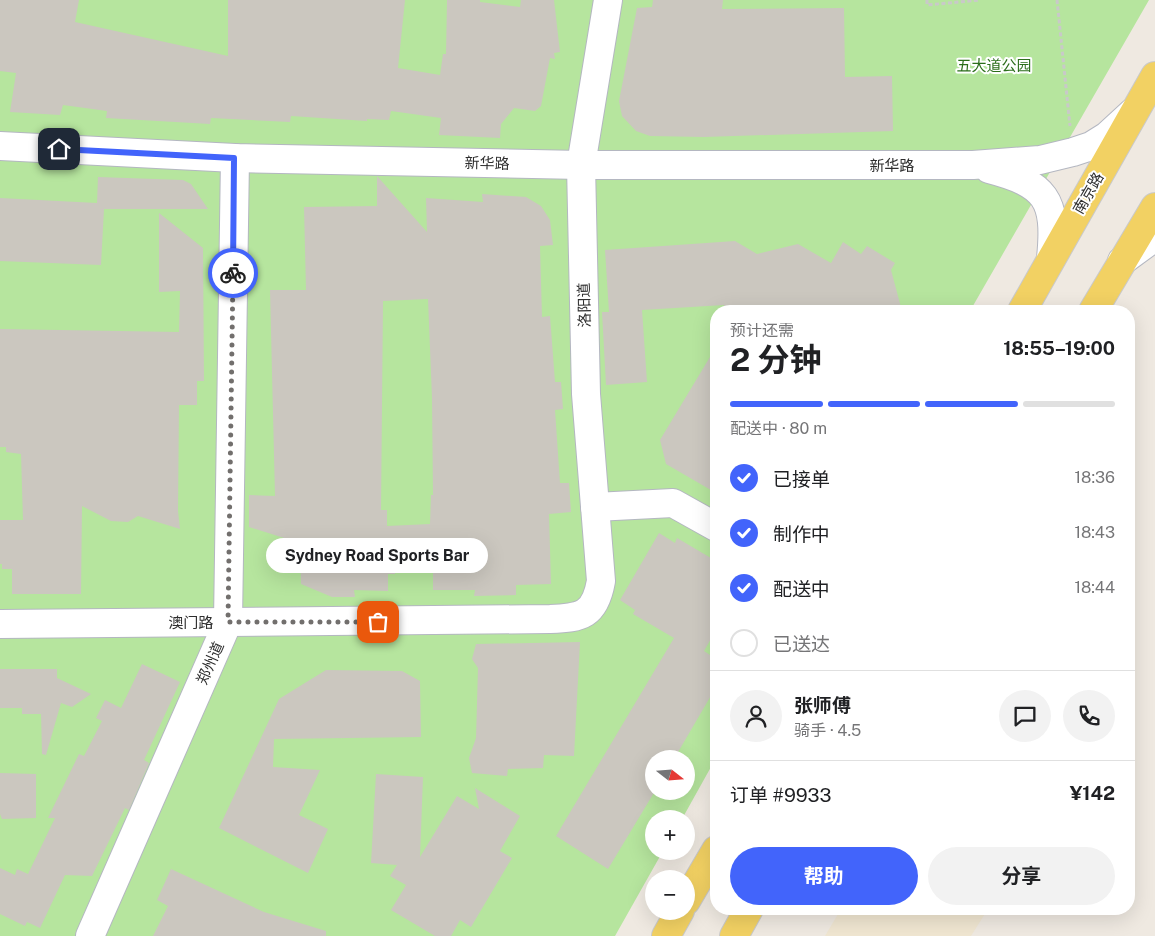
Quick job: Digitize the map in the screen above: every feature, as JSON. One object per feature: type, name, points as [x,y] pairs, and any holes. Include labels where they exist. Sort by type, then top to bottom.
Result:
[{"type":"main road","name":"南京路","points":[[1025,305],[1155,76]]},
{"type":"main road","points":[[1096,305],[1155,207]]},
{"type":"main road","points":[[695,886],[710,860]]},
{"type":"main road","points":[[734,936],[746,915]]},
{"type":"main road","points":[[666,936],[675,920]]},
{"type":"street","name":"洛阳道","points":[[590,609],[598,596],[601,580],[586,394],[581,165],[608,0]]},
{"type":"street","name":"新华路","points":[[0,146],[234,158],[581,165],[973,165],[1040,160],[1091,146],[1107,136],[1135,111]]},
{"type":"street","name":"郑州道","points":[[90,936],[228,622],[234,158]]},
{"type":"street","name":"新华路","points":[[973,165],[1012,175],[1029,183],[1042,193],[1049,204],[1053,221],[1051,258]]},
{"type":"street","points":[[1122,261],[1155,237]]},
{"type":"street","points":[[595,507],[673,502],[710,524]]},
{"type":"street","name":"澳门路","points":[[0,624],[550,619],[580,616],[590,609]]},
{"type":"path","points":[[927,0],[927,5],[980,0]]},
{"type":"path","points":[[1057,0],[1073,152]]},
{"type":"shaded area","points":[[837,915],[984,915],[971,936],[825,936]]},
{"type":"green space","name":"五大道公园","points":[[0,0],[1149,0],[973,305],[710,305],[710,769],[695,796],[695,750],[645,750],[645,800],[693,800],[687,810],[645,810],[645,860],[658,860],[652,870],[645,870],[645,883],[615,936],[0,936]]},
{"type":"building","points":[[0,0],[79,0],[75,22],[228,56],[228,0],[405,0],[398,68],[440,75],[443,54],[446,54],[447,0],[480,0],[480,2],[520,7],[521,0],[554,0],[560,52],[554,53],[555,59],[550,58],[541,106],[535,111],[514,108],[501,124],[500,138],[439,135],[441,118],[391,111],[389,120],[367,119],[367,121],[291,116],[290,122],[211,118],[210,124],[106,118],[107,111],[63,105],[60,115],[10,112],[16,73],[0,71]]},
{"type":"building","points":[[653,0],[723,0],[722,9],[844,8],[845,77],[892,76],[893,131],[704,137],[650,136],[636,131],[622,116],[619,101],[637,8],[652,7]]},
{"type":"building","points":[[377,176],[427,232],[426,198],[483,202],[482,194],[526,197],[541,206],[550,220],[553,245],[540,246],[542,317],[550,316],[555,382],[561,382],[563,409],[555,410],[560,483],[569,483],[571,512],[549,514],[551,584],[516,585],[516,595],[474,596],[475,590],[433,590],[433,571],[395,570],[395,574],[388,574],[388,591],[354,590],[355,597],[332,597],[301,584],[300,543],[249,527],[249,495],[275,496],[270,290],[306,290],[304,207],[377,206]],"holes":[[[428,299],[433,495],[431,495],[430,524],[387,526],[387,510],[381,510],[383,301]]]},
{"type":"building","points":[[98,177],[183,180],[191,184],[208,209],[104,209],[101,265],[0,261],[0,198],[97,203]]},
{"type":"building","points":[[159,213],[203,248],[204,381],[197,381],[197,405],[179,405],[178,511],[180,529],[138,516],[128,522],[111,521],[82,506],[81,594],[12,594],[12,569],[2,569],[2,564],[0,564],[0,520],[23,520],[21,454],[6,452],[6,447],[0,447],[0,329],[179,332],[180,291],[159,292]]},
{"type":"building","points":[[735,241],[757,254],[798,244],[831,263],[843,242],[861,254],[867,246],[895,263],[891,270],[900,305],[710,305],[642,310],[647,382],[606,385],[602,312],[609,312],[605,250]]},
{"type":"building","points":[[710,357],[710,490],[666,464],[660,440]]},
{"type":"building","points":[[659,533],[675,543],[677,538],[710,557],[710,640],[704,651],[710,655],[710,697],[679,750],[645,750],[645,800],[650,800],[608,869],[556,836],[674,638],[633,614],[635,610],[620,600]]},
{"type":"building","points":[[580,642],[574,756],[544,755],[543,768],[508,769],[507,776],[472,773],[469,758],[476,738],[478,668],[472,659],[476,644]]},
{"type":"building","points":[[142,664],[180,682],[144,760],[149,763],[129,810],[125,808],[92,876],[65,875],[40,928],[27,922],[25,926],[0,914],[0,868],[15,875],[17,869],[28,874],[55,818],[48,818],[79,754],[84,756],[102,721],[96,718],[105,700],[121,708]]},
{"type":"building","points":[[0,669],[57,669],[57,678],[91,694],[72,707],[61,703],[46,755],[42,754],[41,714],[22,714],[22,708],[0,708]]},
{"type":"building","points":[[326,670],[402,671],[420,681],[421,737],[274,739],[273,767],[320,770],[299,815],[328,829],[308,873],[219,828],[279,699]]},
{"type":"building","points":[[0,773],[36,774],[36,818],[2,819],[0,814]]},
{"type":"building","points":[[376,774],[423,777],[420,857],[457,796],[479,809],[475,788],[520,816],[500,851],[512,858],[471,927],[460,920],[451,936],[435,936],[391,910],[406,885],[390,876],[397,865],[371,863]]},
{"type":"building","points":[[171,869],[264,912],[326,931],[326,936],[153,936],[168,906],[157,900]]},
{"type":"way so far","points":[[233,273],[228,622],[378,622]]},
{"type":"place","name":"Sydney Road Sports Bar","points":[[378,622]]},
{"type":"route","points":[[59,149],[234,158],[233,273]]}]
